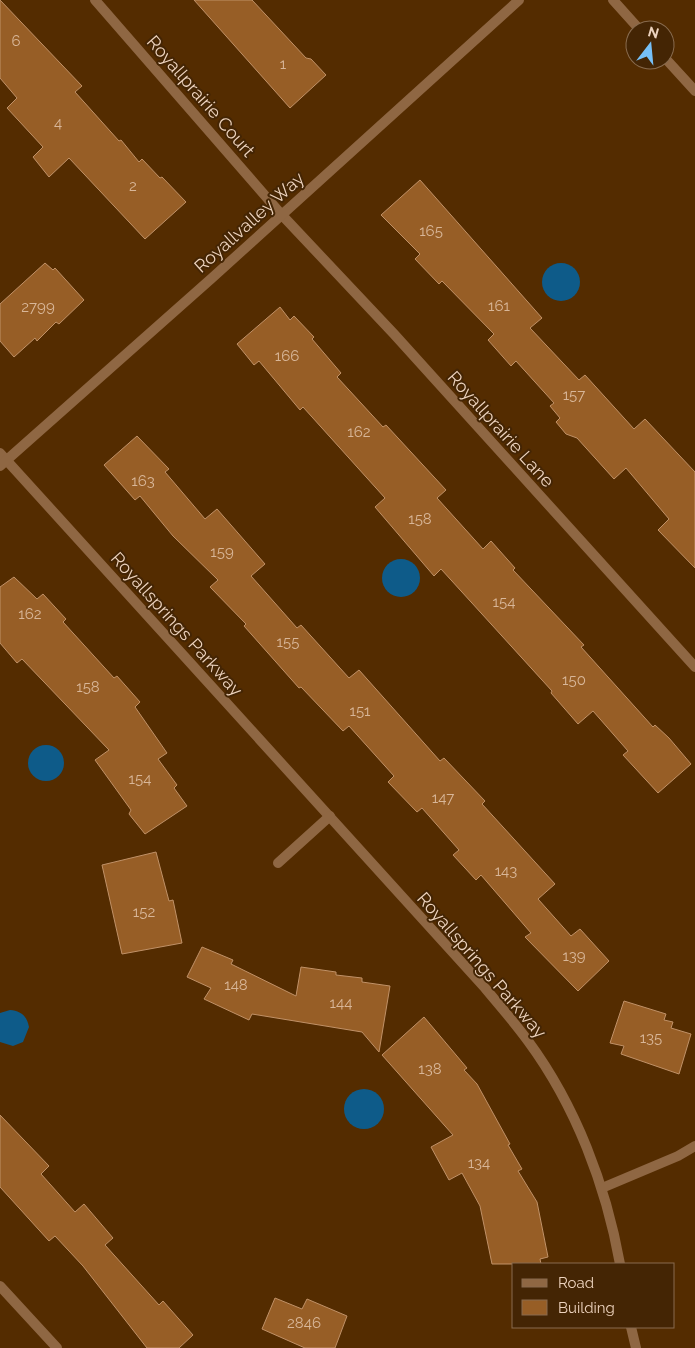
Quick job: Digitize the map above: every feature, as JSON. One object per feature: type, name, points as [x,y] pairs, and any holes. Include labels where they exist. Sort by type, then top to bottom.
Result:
[{"type":"street","name":"Royallprairie Court","points":[[95,0],[282,214]]},
{"type":"street","name":"Royallvalley Way","points":[[2,460],[282,214],[519,0]]},
{"type":"street","points":[[613,0],[631,20]]},
{"type":"street","points":[[675,69],[695,91]]},
{"type":"street","name":"Royallprairie Lane","points":[[282,214],[394,334],[695,667]]},
{"type":"street","name":"Royallsprings Parkway","points":[[2,460],[330,816],[485,988],[529,1042],[558,1089],[578,1129],[602,1188],[614,1229],[620,1263]]},
{"type":"street","points":[[278,862],[330,816]]},
{"type":"street","points":[[602,1188],[678,1156],[695,1146]]},
{"type":"street","points":[[0,1286],[57,1348]]},
{"type":"street","points":[[631,1328],[636,1348]]},
{"type":"water","points":[[561,263],[574,269],[580,282],[574,295],[561,301],[548,295],[542,282],[548,269]]},
{"type":"water","points":[[401,559],[414,565],[420,578],[414,591],[401,597],[388,591],[382,578],[388,565]]},
{"type":"water","points":[[46,745],[59,750],[64,763],[59,776],[46,781],[33,776],[28,763],[33,750]]},
{"type":"water","points":[[10,1010],[23,1015],[29,1027],[23,1042],[13,1046],[0,1042],[0,1013]]},
{"type":"water","points":[[368,1089],[375,1092],[381,1098],[384,1109],[383,1117],[375,1126],[368,1129],[360,1129],[353,1126],[345,1117],[344,1105],[347,1098],[356,1090]]},
{"type":"building","points":[[0,0],[82,86],[75,92],[119,141],[121,140],[139,162],[142,159],[160,178],[162,177],[186,202],[145,239],[69,158],[49,177],[33,157],[43,147],[7,108],[17,98],[0,78]]},
{"type":"building","points":[[194,0],[252,0],[306,58],[311,59],[326,75],[290,108]]},
{"type":"building","points":[[420,180],[542,318],[530,328],[579,380],[585,375],[634,429],[645,419],[695,472],[695,568],[658,530],[669,519],[626,468],[614,479],[577,438],[566,434],[556,422],[560,418],[550,406],[554,403],[516,361],[511,366],[488,340],[494,334],[442,281],[439,284],[415,259],[420,254],[381,215]]},
{"type":"building","points":[[45,263],[53,270],[55,268],[84,300],[59,324],[56,322],[37,341],[35,338],[14,357],[0,341],[0,304]]},
{"type":"building","points":[[280,307],[290,320],[294,316],[314,337],[312,339],[341,373],[337,377],[383,427],[386,425],[446,490],[437,498],[483,549],[491,541],[515,568],[513,570],[584,645],[581,647],[653,727],[655,725],[669,738],[691,764],[658,793],[623,755],[628,751],[593,711],[578,724],[551,693],[552,691],[441,569],[434,576],[375,507],[385,498],[303,407],[300,410],[259,361],[254,365],[237,344]]},
{"type":"building","points":[[137,436],[169,469],[165,472],[205,519],[217,509],[265,564],[251,576],[297,628],[301,625],[349,678],[359,670],[440,761],[444,758],[485,801],[482,804],[555,884],[538,899],[571,936],[580,929],[609,961],[578,991],[525,937],[531,933],[481,875],[476,880],[453,855],[459,850],[422,808],[417,812],[388,782],[394,776],[349,726],[343,731],[301,687],[299,688],[244,626],[246,624],[210,587],[218,580],[173,536],[140,496],[135,500],[104,465]]},
{"type":"building","points":[[14,577],[37,599],[43,594],[66,619],[63,622],[114,678],[117,676],[140,702],[135,707],[167,753],[158,759],[177,785],[174,788],[187,806],[145,834],[129,814],[131,810],[95,760],[109,750],[22,659],[17,663],[0,643],[0,587]]},
{"type":"building","points":[[156,852],[169,901],[173,900],[182,943],[122,954],[102,865]]},
{"type":"building","points":[[202,947],[233,960],[231,964],[296,996],[301,967],[336,972],[336,975],[362,978],[362,982],[390,986],[379,1052],[362,1032],[252,1014],[249,1020],[204,999],[211,988],[187,977]]},
{"type":"building","points":[[624,1001],[666,1014],[664,1020],[673,1022],[671,1028],[691,1034],[679,1074],[621,1054],[624,1046],[610,1043]]},
{"type":"building","points":[[424,1017],[467,1068],[464,1070],[477,1084],[522,1169],[518,1171],[537,1202],[548,1257],[540,1259],[541,1263],[492,1264],[480,1206],[462,1173],[449,1180],[431,1147],[453,1135],[382,1055]]},
{"type":"building","points":[[0,1115],[49,1166],[41,1174],[75,1212],[84,1204],[113,1238],[105,1245],[159,1305],[163,1301],[193,1335],[179,1348],[147,1348],[83,1266],[55,1236],[49,1241],[0,1187]]},
{"type":"building","points":[[275,1298],[302,1309],[307,1299],[347,1316],[335,1348],[305,1348],[262,1329]]}]
